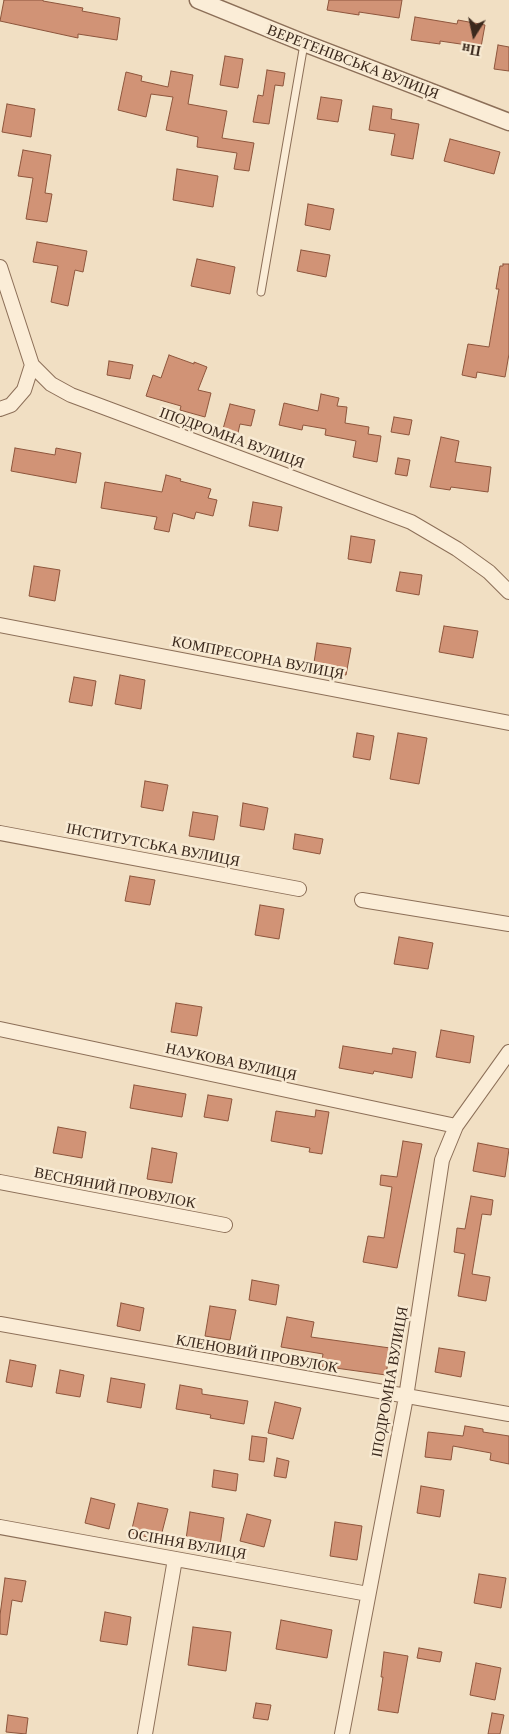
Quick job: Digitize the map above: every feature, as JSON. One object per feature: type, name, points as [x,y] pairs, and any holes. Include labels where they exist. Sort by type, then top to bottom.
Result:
[{"type":"street","name":"ВЕРЕТЕНІВСЬКА ВУЛИЦЯ","points":[[200,0],[304,44],[509,122]]},
{"type":"street","name":"ІПОДРОМНА ВУЛИЦЯ","points":[[0,267],[32,365],[51,384],[71,395],[411,522],[457,549],[489,572],[509,592]]},
{"type":"street","points":[[0,408],[12,405],[24,390],[32,365]]},
{"type":"street","name":"КОМПРЕСОРНА ВУЛИЦЯ","points":[[0,625],[509,723]]},
{"type":"street","name":"ІНСТИТУТСЬКА ВУЛИЦЯ","points":[[0,833],[299,889]]},
{"type":"street","points":[[362,900],[509,924]]},
{"type":"street","name":"НАУКОВА ВУЛИЦЯ","points":[[0,1029],[456,1126]]},
{"type":"street","name":"ІПОДРОМНА ВУЛИЦЯ","points":[[342,1734],[406,1397],[442,1160],[456,1126],[509,1052]]},
{"type":"street","name":"ВЕСНЯНИЙ ПРОВУЛОК","points":[[0,1182],[225,1225]]},
{"type":"street","name":"КЛЕНОВИЙ ПРОВУЛОК","points":[[0,1324],[509,1414]]},
{"type":"street","name":"ОСІННЯ ВУЛИЦЯ","points":[[0,1527],[368,1594]]},
{"type":"street","points":[[145,1734],[175,1559]]},
{"type":"lane","points":[[261,292],[304,44]]},
{"type":"building","points":[[4,0],[43,0],[83,8],[82,11],[120,18],[117,40],[78,34],[78,38],[0,21]]},
{"type":"building","points":[[329,0],[402,0],[399,18],[359,12],[359,15],[327,10]]},
{"type":"building","points":[[415,17],[457,24],[458,20],[485,25],[481,47],[440,41],[440,44],[411,40]]},
{"type":"building","points":[[498,45],[509,47],[509,71],[494,69]]},
{"type":"building","points":[[225,56],[243,59],[238,88],[220,85]]},
{"type":"building","points":[[267,70],[285,73],[283,86],[275,85],[269,124],[253,122],[258,95],[263,96]]},
{"type":"building","points":[[171,71],[193,75],[188,104],[227,111],[222,138],[254,143],[249,171],[234,169],[237,153],[197,147],[198,137],[166,130],[173,97],[151,94],[146,117],[118,110],[126,72],[142,76],[141,81],[168,87]]},
{"type":"building","points":[[321,97],[342,100],[338,122],[317,119]]},
{"type":"building","points":[[7,104],[35,109],[31,137],[2,132]]},
{"type":"building","points":[[373,106],[392,109],[391,119],[419,124],[413,159],[391,155],[395,134],[369,130]]},
{"type":"building","points":[[450,139],[500,152],[494,174],[444,161]]},
{"type":"building","points":[[23,150],[51,155],[45,193],[52,194],[47,222],[26,219],[33,178],[18,176]]},
{"type":"building","points":[[177,169],[218,176],[213,207],[173,200]]},
{"type":"building","points":[[308,204],[334,209],[330,230],[305,225]]},
{"type":"building","points":[[37,242],[87,251],[83,272],[75,270],[68,306],[51,302],[58,266],[33,262]]},
{"type":"building","points":[[301,250],[330,255],[326,277],[297,271]]},
{"type":"building","points":[[197,259],[235,267],[230,294],[191,286]]},
{"type":"building","points":[[503,264],[509,264],[509,354],[505,377],[477,372],[476,378],[462,375],[468,344],[489,347],[499,289],[496,289],[500,266],[503,266]]},
{"type":"building","points":[[169,355],[207,367],[198,390],[211,393],[205,417],[180,410],[181,406],[146,396],[153,375],[161,378]]},
{"type":"building","points":[[109,361],[133,365],[130,379],[107,375]]},
{"type":"building","points":[[321,394],[339,398],[337,406],[347,407],[345,423],[369,427],[368,434],[381,436],[377,462],[353,457],[356,441],[325,435],[326,429],[303,425],[302,430],[279,425],[284,403],[318,411]]},
{"type":"building","points":[[230,404],[255,410],[251,426],[240,424],[238,433],[223,429]]},
{"type":"building","points":[[394,417],[412,420],[409,435],[391,432]]},
{"type":"building","points":[[441,437],[459,441],[455,462],[491,467],[488,492],[451,487],[450,490],[430,487]]},
{"type":"building","points":[[15,448],[55,455],[56,448],[81,453],[76,483],[11,471]]},
{"type":"building","points":[[398,458],[410,460],[407,476],[395,474]]},
{"type":"building","points":[[166,475],[181,479],[180,481],[211,489],[208,498],[217,500],[213,516],[196,512],[194,519],[173,513],[169,532],[154,529],[157,517],[101,508],[105,482],[162,492]]},
{"type":"building","points":[[253,502],[282,507],[278,531],[249,526]]},
{"type":"building","points":[[351,536],[375,540],[371,563],[348,559]]},
{"type":"building","points":[[34,566],[60,570],[55,601],[29,596]]},
{"type":"building","points":[[400,572],[422,575],[419,595],[396,591]]},
{"type":"building","points":[[444,626],[478,631],[473,658],[439,652]]},
{"type":"building","points":[[317,643],[351,648],[346,675],[313,669]]},
{"type":"building","points":[[120,675],[145,680],[141,709],[115,704]]},
{"type":"building","points":[[74,677],[96,681],[92,706],[69,702]]},
{"type":"building","points":[[357,733],[374,736],[370,760],[353,757]]},
{"type":"building","points":[[398,733],[427,738],[419,784],[390,779]]},
{"type":"building","points":[[145,781],[168,785],[163,811],[141,807]]},
{"type":"building","points":[[243,803],[268,808],[264,830],[240,826]]},
{"type":"building","points":[[193,812],[218,816],[214,840],[189,836]]},
{"type":"building","points":[[295,834],[323,839],[320,854],[293,849]]},
{"type":"building","points":[[130,876],[155,880],[150,905],[125,901]]},
{"type":"building","points":[[260,905],[284,909],[279,939],[255,935]]},
{"type":"building","points":[[399,937],[433,943],[428,969],[394,964]]},
{"type":"building","points":[[176,1003],[202,1007],[197,1036],[171,1032]]},
{"type":"building","points":[[441,1030],[474,1036],[470,1063],[436,1057]]},
{"type":"building","points":[[343,1046],[392,1054],[393,1048],[416,1052],[412,1078],[374,1071],[373,1074],[339,1068]]},
{"type":"building","points":[[134,1085],[186,1094],[182,1117],[130,1108]]},
{"type":"building","points":[[208,1095],[232,1099],[228,1121],[204,1117]]},
{"type":"building","points":[[316,1110],[329,1112],[322,1154],[309,1152],[310,1148],[271,1141],[276,1111],[315,1117]]},
{"type":"building","points":[[58,1127],[86,1132],[82,1158],[53,1153]]},
{"type":"building","points":[[403,1141],[422,1144],[397,1268],[363,1262],[368,1236],[384,1238],[392,1187],[380,1185],[381,1175],[397,1177]]},
{"type":"building","points":[[478,1143],[509,1149],[505,1177],[473,1171]]},
{"type":"building","points":[[152,1148],[177,1153],[172,1183],[147,1179]]},
{"type":"building","points":[[471,1196],[493,1200],[491,1215],[482,1214],[472,1274],[490,1277],[486,1301],[458,1296],[465,1254],[454,1252],[457,1228],[465,1229]]},
{"type":"building","points":[[252,1280],[279,1285],[276,1305],[249,1300]]},
{"type":"building","points":[[121,1303],[144,1308],[140,1331],[117,1326]]},
{"type":"building","points":[[210,1306],[236,1310],[230,1340],[205,1336]]},
{"type":"building","points":[[287,1317],[314,1322],[311,1337],[390,1348],[386,1375],[321,1366],[323,1354],[281,1347]]},
{"type":"building","points":[[439,1348],[465,1352],[461,1377],[435,1372]]},
{"type":"building","points":[[10,1360],[36,1365],[32,1387],[6,1382]]},
{"type":"building","points":[[60,1370],[84,1375],[80,1397],[56,1393]]},
{"type":"building","points":[[111,1378],[145,1384],[141,1408],[107,1402]]},
{"type":"building","points":[[180,1385],[202,1389],[202,1394],[248,1401],[244,1424],[210,1418],[211,1415],[176,1409]]},
{"type":"building","points":[[275,1402],[301,1408],[293,1439],[268,1433]]},
{"type":"building","points":[[465,1426],[483,1429],[483,1432],[509,1436],[509,1464],[490,1460],[491,1453],[453,1446],[451,1460],[425,1457],[428,1432],[463,1436]]},
{"type":"building","points":[[252,1436],[267,1438],[264,1462],[249,1460]]},
{"type":"building","points":[[277,1458],[289,1461],[286,1478],[274,1476]]},
{"type":"building","points":[[214,1470],[238,1474],[236,1491],[212,1487]]},
{"type":"building","points":[[421,1486],[444,1490],[440,1517],[417,1513]]},
{"type":"building","points":[[91,1498],[115,1504],[109,1529],[85,1523]]},
{"type":"building","points":[[138,1503],[168,1509],[160,1540],[131,1533]]},
{"type":"building","points":[[190,1512],[224,1518],[220,1545],[186,1539]]},
{"type":"building","points":[[247,1514],[271,1520],[264,1547],[240,1541]]},
{"type":"building","points":[[335,1522],[362,1526],[357,1560],[330,1556]]},
{"type":"building","points":[[479,1574],[506,1578],[501,1608],[474,1603]]},
{"type":"building","points":[[5,1578],[26,1581],[22,1602],[12,1600],[7,1635],[0,1634],[0,1615]]},
{"type":"building","points":[[105,1612],[131,1617],[127,1645],[100,1641]]},
{"type":"building","points":[[281,1620],[332,1630],[327,1658],[276,1649]]},
{"type":"building","points":[[193,1627],[231,1632],[226,1671],[188,1665]]},
{"type":"building","points":[[419,1648],[442,1652],[440,1662],[417,1658]]},
{"type":"building","points":[[384,1652],[408,1656],[398,1713],[378,1710],[383,1677],[381,1677]]},
{"type":"building","points":[[476,1663],[501,1668],[495,1700],[470,1695]]},
{"type":"building","points":[[256,1703],[271,1705],[268,1720],[253,1718]]},
{"type":"building","points":[[492,1713],[504,1715],[500,1734],[488,1734]]},
{"type":"building","points":[[8,1715],[28,1718],[26,1734],[6,1732]]}]
